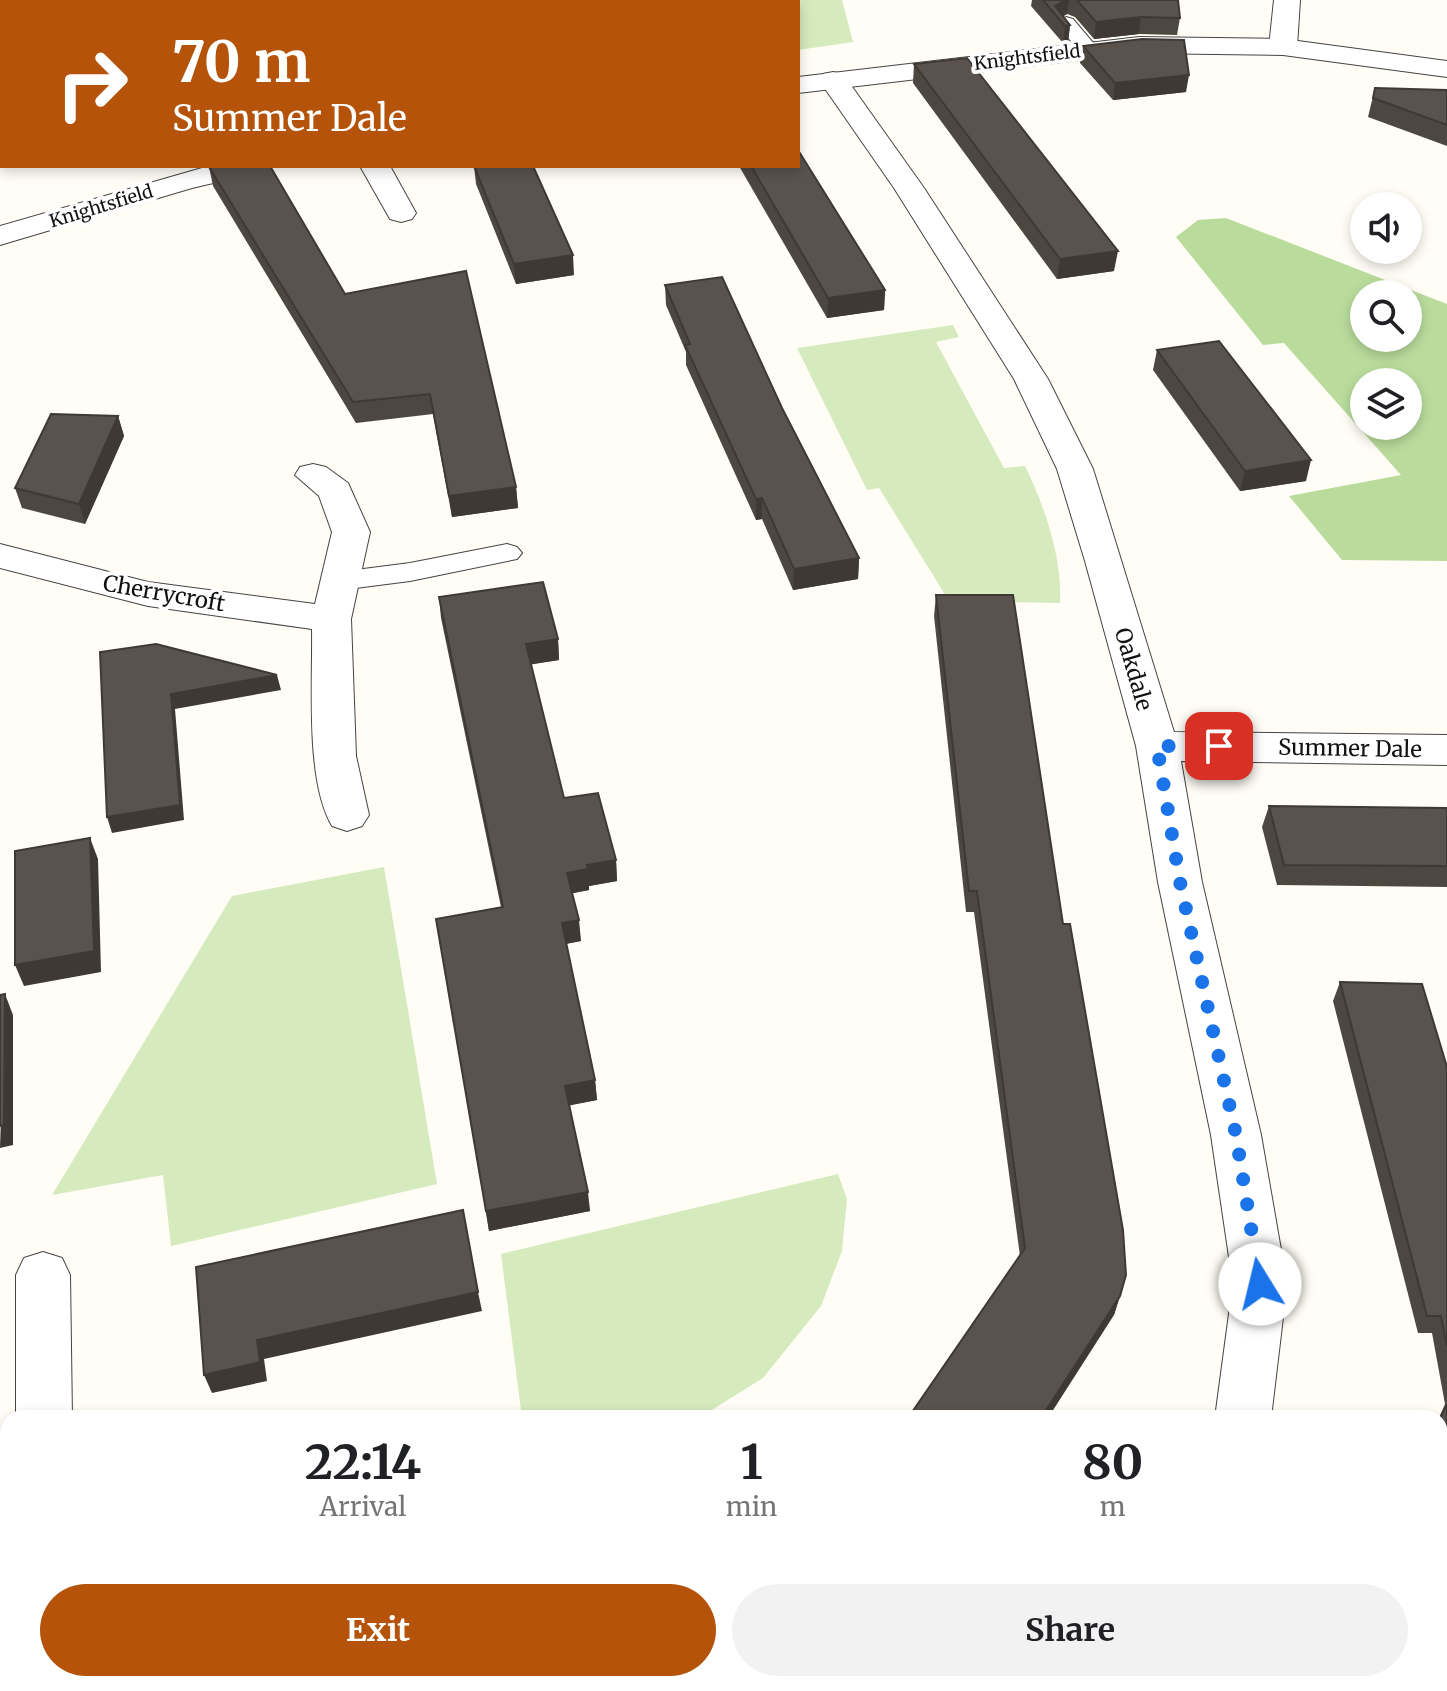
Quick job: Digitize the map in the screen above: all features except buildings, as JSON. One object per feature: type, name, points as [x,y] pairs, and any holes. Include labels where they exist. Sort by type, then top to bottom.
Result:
[{"type":"street","points":[[1283,47],[1287,0]]},
{"type":"street","name":"Knightsfield","points":[[816,82],[1139,45],[1283,47],[1447,69]]},
{"type":"street","name":"Oakdale","points":[[816,82],[909,188],[1031,379],[1069,457],[1104,561],[1157,746],[1180,882],[1236,1135],[1260,1284],[1244,1410]]},
{"type":"street","name":"Knightsfield","points":[[0,236],[185,180],[241,168]]},
{"type":"street","points":[[376,168],[401,213]]},
{"type":"street","points":[[313,475],[335,491],[351,532],[335,600],[335,756],[347,815]]},
{"type":"street","name":"Cherrycroft","points":[[0,556],[148,594],[335,600]]},
{"type":"street","name":"Summer Dale","points":[[1157,746],[1447,750]]},
{"type":"street","points":[[43,1275],[44,1410]]},
{"type":"lane","points":[[1066,23],[1087,77]]},
{"type":"lane","points":[[335,600],[410,572],[507,553]]},
{"type":"green space","points":[[800,0],[842,0],[853,42],[800,50]]},
{"type":"green space","points":[[1226,218],[1385,280],[1350,280],[1350,352],[1422,352],[1422,294],[1447,304],[1447,561],[1342,560],[1289,496],[1401,475],[1370,440],[1422,440],[1422,368],[1350,368],[1350,417],[1284,343],[1263,345],[1176,237],[1198,220]]},
{"type":"green space","points":[[953,325],[959,337],[936,342],[1004,468],[1025,466],[1051,533],[1060,603],[949,601],[879,488],[867,490],[797,348]]},
{"type":"green space","points":[[384,867],[437,1184],[171,1246],[163,1175],[52,1195],[232,896]]},
{"type":"green space","points":[[838,1174],[847,1199],[842,1251],[821,1306],[763,1378],[712,1410],[521,1410],[501,1254]]},
{"type":"route","points":[[1219,746],[1157,746],[1180,882],[1236,1135],[1260,1284]]}]
